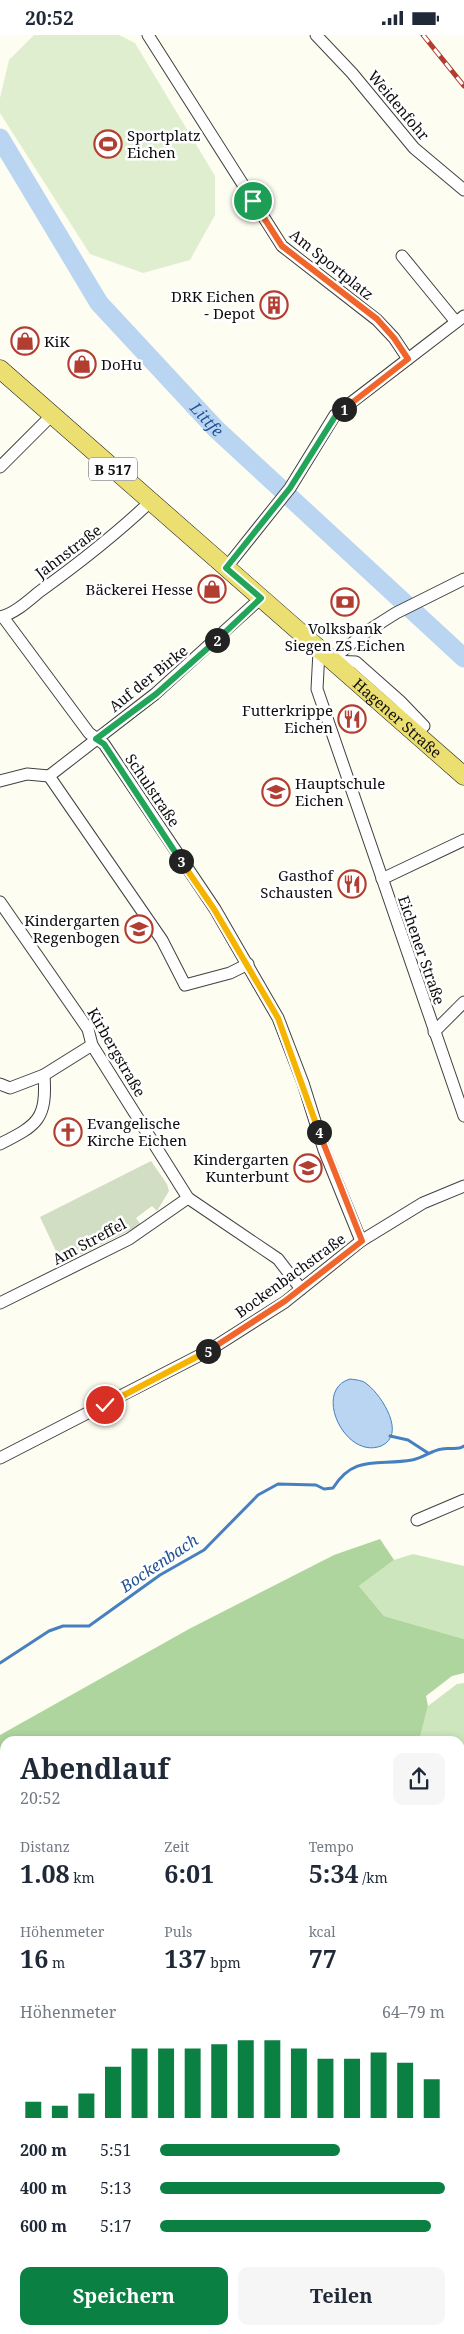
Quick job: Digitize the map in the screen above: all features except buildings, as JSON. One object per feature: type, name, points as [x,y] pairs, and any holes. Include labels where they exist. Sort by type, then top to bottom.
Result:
[{"type":"main road","name":"Hagener Straße","points":[[0,369],[464,776]]},
{"type":"street","name":"Am Sportplatz","points":[[148,35],[282,246],[377,319],[394,338],[408,359]]},
{"type":"street","name":"Weidenfohr","points":[[316,35],[352,73],[414,149],[464,190]]},
{"type":"street","points":[[226,568],[290,488],[336,415],[460,319],[402,256]]},
{"type":"street","points":[[0,467],[52,415]]},
{"type":"street","name":"Jahnstraße","points":[[1,617],[79,563],[122,529],[150,502]]},
{"type":"street","points":[[325,656],[396,613],[464,579]]},
{"type":"street","name":"Auf der Birke","points":[[49,776],[181,673],[261,598]]},
{"type":"street","name":"Schulstraße","points":[[1,617],[88,733],[104,744],[214,909],[248,964],[278,1018],[303,1083],[324,1149],[362,1241]]},
{"type":"street","name":"Hagener Straße","points":[[325,656],[356,662],[400,701],[424,726]]},
{"type":"street","name":"Eichener Straße","points":[[325,656],[317,689],[464,1116]]},
{"type":"street","points":[[0,781],[27,773],[49,776],[162,940],[185,985],[230,973],[248,964]]},
{"type":"street","points":[[382,879],[464,840]]},
{"type":"street","name":"Kirbergstraße","points":[[0,902],[88,1029],[92,1045],[188,1198],[278,1259],[301,1289]]},
{"type":"street","name":"Eichener Straße","points":[[434,1031],[464,1002]]},
{"type":"street","points":[[0,1084],[10,1087],[44,1075],[92,1045]]},
{"type":"street","points":[[0,1143],[25,1131],[40,1115],[46,1100],[44,1075]]},
{"type":"street","name":"Bockenbachstraße","points":[[0,1457],[208,1351],[301,1289],[362,1241],[423,1203],[464,1187]]},
{"type":"street","name":"Am Streffel","points":[[0,1303],[129,1239],[188,1198]]},
{"type":"street","points":[[417,1519],[464,1500]]},
{"type":"green space","name":"Sportplatz Eichen","points":[[34,35],[119,35],[135,43],[215,176],[215,215],[190,260],[143,273],[90,254],[0,113],[0,98],[9,60]]},
{"type":"green space","points":[[151,1161],[167,1184],[169,1191],[157,1211],[152,1206],[136,1218],[141,1225],[62,1264],[40,1217]]},
{"type":"green space","points":[[380,1539],[394,1560],[359,1586],[384,1616],[464,1639],[464,1673],[452,1676],[426,1696],[428,1706],[420,1736],[0,1736],[189,1629],[334,1555]]},
{"type":"green space","points":[[413,1554],[464,1566],[464,1639],[384,1616],[359,1586],[394,1560]]},
{"type":"green space","points":[[464,1683],[464,1736],[420,1736],[428,1706],[457,1684]]},
{"type":"water","points":[[350,1379],[362,1381],[374,1390],[390,1415],[392,1433],[388,1441],[381,1446],[368,1448],[356,1443],[345,1434],[338,1422],[334,1409],[334,1396],[339,1386]]},
{"type":"waterway","name":"Littfe","points":[[0,138],[99,303],[216,429],[464,658]]},
{"type":"waterway","points":[[390,1436],[408,1440],[428,1453]]},
{"type":"waterway","name":"Bockenbach","points":[[0,1663],[49,1631],[63,1626],[89,1626],[160,1575],[204,1550],[258,1495],[278,1484],[316,1485],[324,1489],[333,1488],[341,1477],[350,1470],[368,1463],[412,1460],[438,1450],[464,1446]]},
{"type":"railway","points":[[423,35],[464,86]]},
{"type":"place","name":"Sportplatz Eichen","points":[[108,144]]},
{"type":"place","name":"DRK Eichen - Depot","points":[[274,305]]},
{"type":"place","name":"KiK","points":[[25,341]]},
{"type":"place","name":"DoHu","points":[[82,364]]},
{"type":"place","name":"Bäckerei Hesse","points":[[212,589]]},
{"type":"place","name":"Volksbank Siegen ZS Eichen","points":[[345,602]]},
{"type":"place","name":"Futterkrippe Eichen","points":[[352,719]]},
{"type":"place","name":"Hauptschule Eichen","points":[[276,792]]},
{"type":"place","name":"Gasthof Schausten","points":[[352,884]]},
{"type":"place","name":"Kindergarten Regenbogen","points":[[139,929]]},
{"type":"place","name":"Evangelische Kirche Eichen","points":[[68,1132]]},
{"type":"place","name":"Kindergarten Kunterbunt","points":[[308,1168]]},
{"type":"route","points":[[105,1405],[208,1351],[285,1301],[362,1241],[324,1149],[303,1083],[278,1018],[248,964],[162,829],[104,744],[96,739],[187,668],[261,598],[226,568],[290,488],[336,415],[408,359],[388,330],[377,319],[282,246],[253,201]]}]
